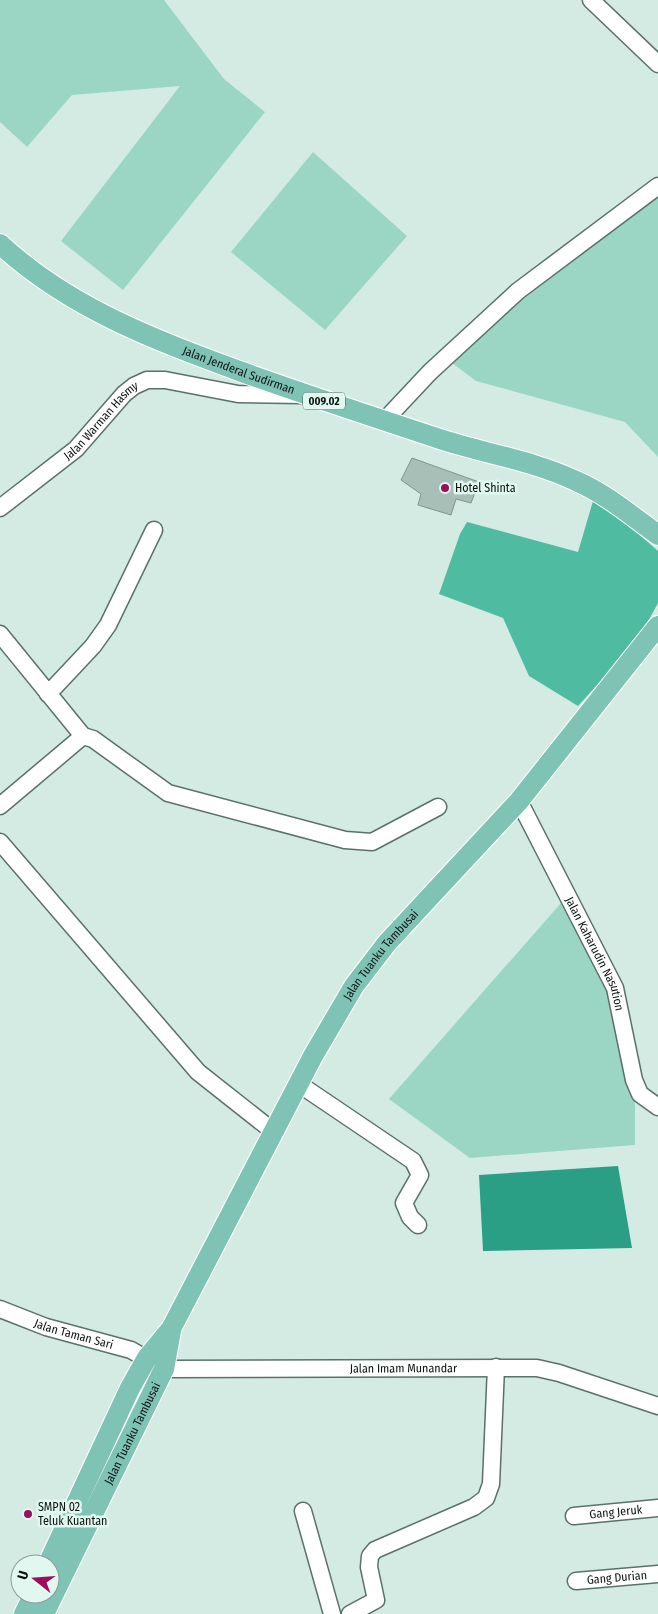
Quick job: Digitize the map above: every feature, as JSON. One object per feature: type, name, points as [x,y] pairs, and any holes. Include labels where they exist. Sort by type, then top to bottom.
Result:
[{"type":"main road","name":"Jalan Jenderal Sudirman","points":[[0,244],[55,288],[102,316],[201,356],[307,395],[384,421],[531,464],[577,481],[620,506],[658,535]]},
{"type":"main road","name":"Jalan Tuanku Tambusai","points":[[53,1554],[130,1388],[147,1358],[171,1329],[299,1084],[354,986],[387,942],[519,801],[658,626]]},
{"type":"main road","name":"Jalan Tuanku Tambusai","points":[[44,1614],[164,1369],[171,1329]]},
{"type":"street","points":[[590,0],[658,64]]},
{"type":"street","points":[[384,421],[430,372],[518,291],[658,186]]},
{"type":"street","name":"Jalan Warman Hasmy","points":[[0,508],[76,449],[124,394],[134,386],[147,380],[165,380],[238,394],[307,395]]},
{"type":"street","points":[[48,694],[93,646],[108,624],[154,530]]},
{"type":"street","points":[[0,634],[82,736],[93,739],[168,793],[344,840],[372,842],[438,807]]},
{"type":"street","points":[[0,806],[82,736]]},
{"type":"street","name":"Jalan Kaharudin Nasution","points":[[519,801],[615,988],[634,1080],[640,1094],[658,1107]]},
{"type":"street","points":[[0,842],[198,1072],[274,1132]]},
{"type":"street","points":[[299,1084],[413,1161],[420,1175],[404,1203],[410,1217],[418,1225]]},
{"type":"street","name":"Jalan Taman Sari","points":[[0,1309],[46,1327],[130,1350],[147,1358]]},
{"type":"street","points":[[147,1358],[164,1369]]},
{"type":"street","points":[[350,1614],[376,1600],[369,1567],[370,1556],[376,1550],[474,1507],[486,1498],[491,1484],[496,1367]]},
{"type":"street","name":"Jalan Imam Munandar","points":[[164,1369],[537,1368],[559,1373],[658,1406]]},
{"type":"street","name":"Gang Jeruk","points":[[574,1516],[658,1508]]},
{"type":"street","points":[[303,1511],[332,1614]]},
{"type":"street","name":"Gang Durian","points":[[576,1581],[658,1574]]},
{"type":"shaded area","points":[[0,0],[164,0],[224,79],[265,112],[123,290],[61,241],[180,86],[72,95],[27,147],[0,122]]},
{"type":"shaded area","points":[[313,152],[407,236],[325,330],[231,252]]},
{"type":"shaded area","points":[[658,192],[658,457],[625,422],[476,381],[452,363],[498,315]]},
{"type":"shaded area","points":[[593,501],[632,528],[658,551],[658,603],[638,640],[578,706],[529,676],[503,618],[439,594],[460,534],[467,522],[578,552]]},
{"type":"shaded area","points":[[561,903],[606,987],[621,1041],[627,1085],[635,1100],[635,1145],[470,1158],[389,1099]]},
{"type":"shaded area","points":[[618,1166],[632,1248],[483,1251],[479,1175]]},
{"type":"building","name":"Hotel Shinta","points":[[412,458],[479,482],[471,503],[456,499],[451,515],[418,505],[421,494],[401,480]]},
{"type":"place","name":"Hotel Shinta","points":[[445,488]]},
{"type":"place","name":"SMPN 02 Teluk Kuantan","points":[[28,1514]]}]
